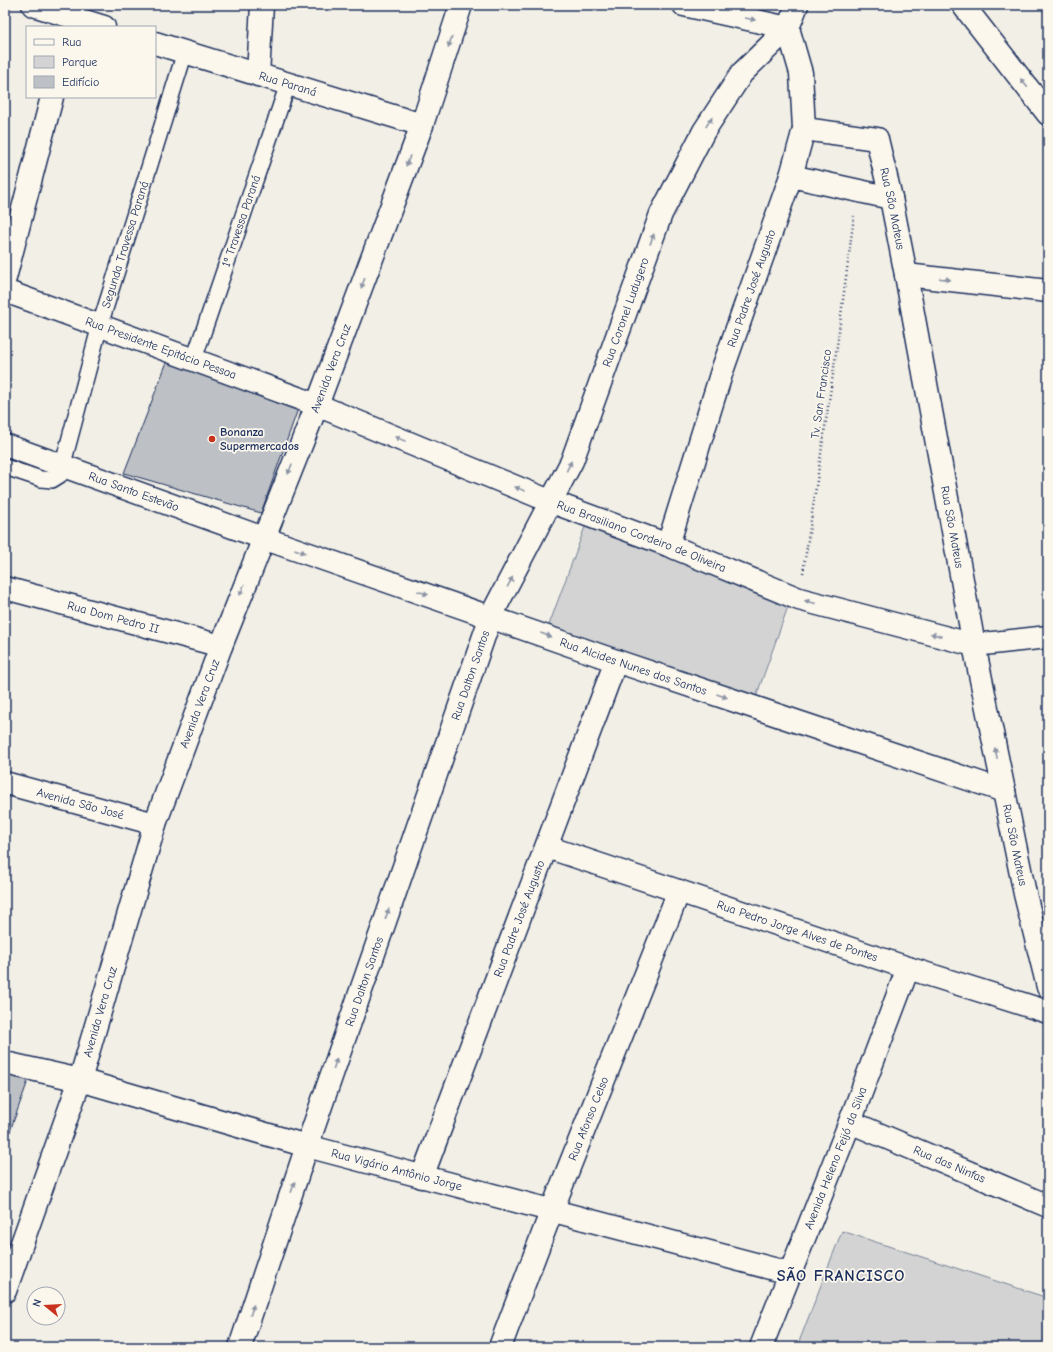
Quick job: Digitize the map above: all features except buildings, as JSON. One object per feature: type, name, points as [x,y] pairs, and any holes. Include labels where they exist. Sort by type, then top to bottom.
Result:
[{"type":"street","points":[[33,5],[101,26]]},
{"type":"street","points":[[258,75],[262,5]]},
{"type":"street","name":"Avenida Vera Cruz","points":[[5,1291],[80,1080],[155,824],[221,646],[317,405],[422,125],[461,5]]},
{"type":"street","points":[[684,5],[788,28],[797,5]]},
{"type":"street","points":[[963,5],[1048,114]]},
{"type":"street","name":"Rua Padre José Augusto","points":[[668,545],[722,371],[791,176],[804,129],[801,73],[788,28]]},
{"type":"street","name":"Rua Coronel Ludugero","points":[[491,616],[552,502],[572,461],[661,214],[704,131],[742,73],[788,28]]},
{"type":"street","name":"Rua Paraná","points":[[156,43],[422,125]]},
{"type":"street","points":[[5,278],[52,98]]},
{"type":"street","name":"Rua São Mateus","points":[[804,129],[876,138],[891,198],[906,275],[974,645],[1025,894],[1048,987]]},
{"type":"street","points":[[791,176],[891,198]]},
{"type":"street","points":[[906,275],[1048,291]]},
{"type":"street","name":"Rua Presidente Epitácio Pessoa","points":[[5,291],[317,405]]},
{"type":"street","name":"Rua Brasiliano Cordeiro de Oliveira","points":[[317,405],[552,502],[668,545],[799,600],[974,645],[1048,638]]},
{"type":"street","name":"Rua Santo Estevão","points":[[5,445],[263,538]]},
{"type":"street","name":"Rua Alcides Nunes dos Santos","points":[[263,538],[491,616],[616,661],[1004,791]]},
{"type":"street","name":"Rua Dom Pedro II","points":[[5,588],[221,646]]},
{"type":"street","name":"Rua Dalton Santos","points":[[240,1347],[307,1146],[491,616]]},
{"type":"street","name":"Rua Padre José Augusto","points":[[422,1176],[616,661]]},
{"type":"street","name":"Avenida São José","points":[[5,783],[155,824]]},
{"type":"street","name":"Rua Pedro Jorge Alves de Pontes","points":[[547,847],[908,968],[1048,1012]]},
{"type":"street","name":"Rua Afonso Celso","points":[[500,1347],[552,1210],[679,891]]},
{"type":"street","name":"Avenida Heleno Feijó da Silva","points":[[761,1347],[850,1122],[908,968]]},
{"type":"street","name":"Rua Vigário Antônio Jorge","points":[[5,1063],[80,1080],[307,1146],[789,1273]]},
{"type":"street","name":"Rua das Ninfas","points":[[850,1122],[1048,1206]]},
{"type":"lane","name":"Segunda Travessa Paraná","points":[[5,467],[42,479],[52,480],[60,475],[64,465],[100,325],[184,52]]},
{"type":"lane","name":"1ª Travessa Paraná","points":[[194,359],[288,84]]},
{"type":"path","name":"Tv. San Francisco","points":[[799,600],[835,361],[857,191]]},
{"type":"green space","points":[[586,524],[791,598],[755,700],[549,625]]},
{"type":"green space","points":[[842,1231],[1048,1298],[1048,1347],[797,1347]]},
{"type":"place","name":"Bonanza Supermercados","points":[[212,439]]},
{"type":"district","name":"SÃO FRANCISCO","points":[[841,1275]]}]
